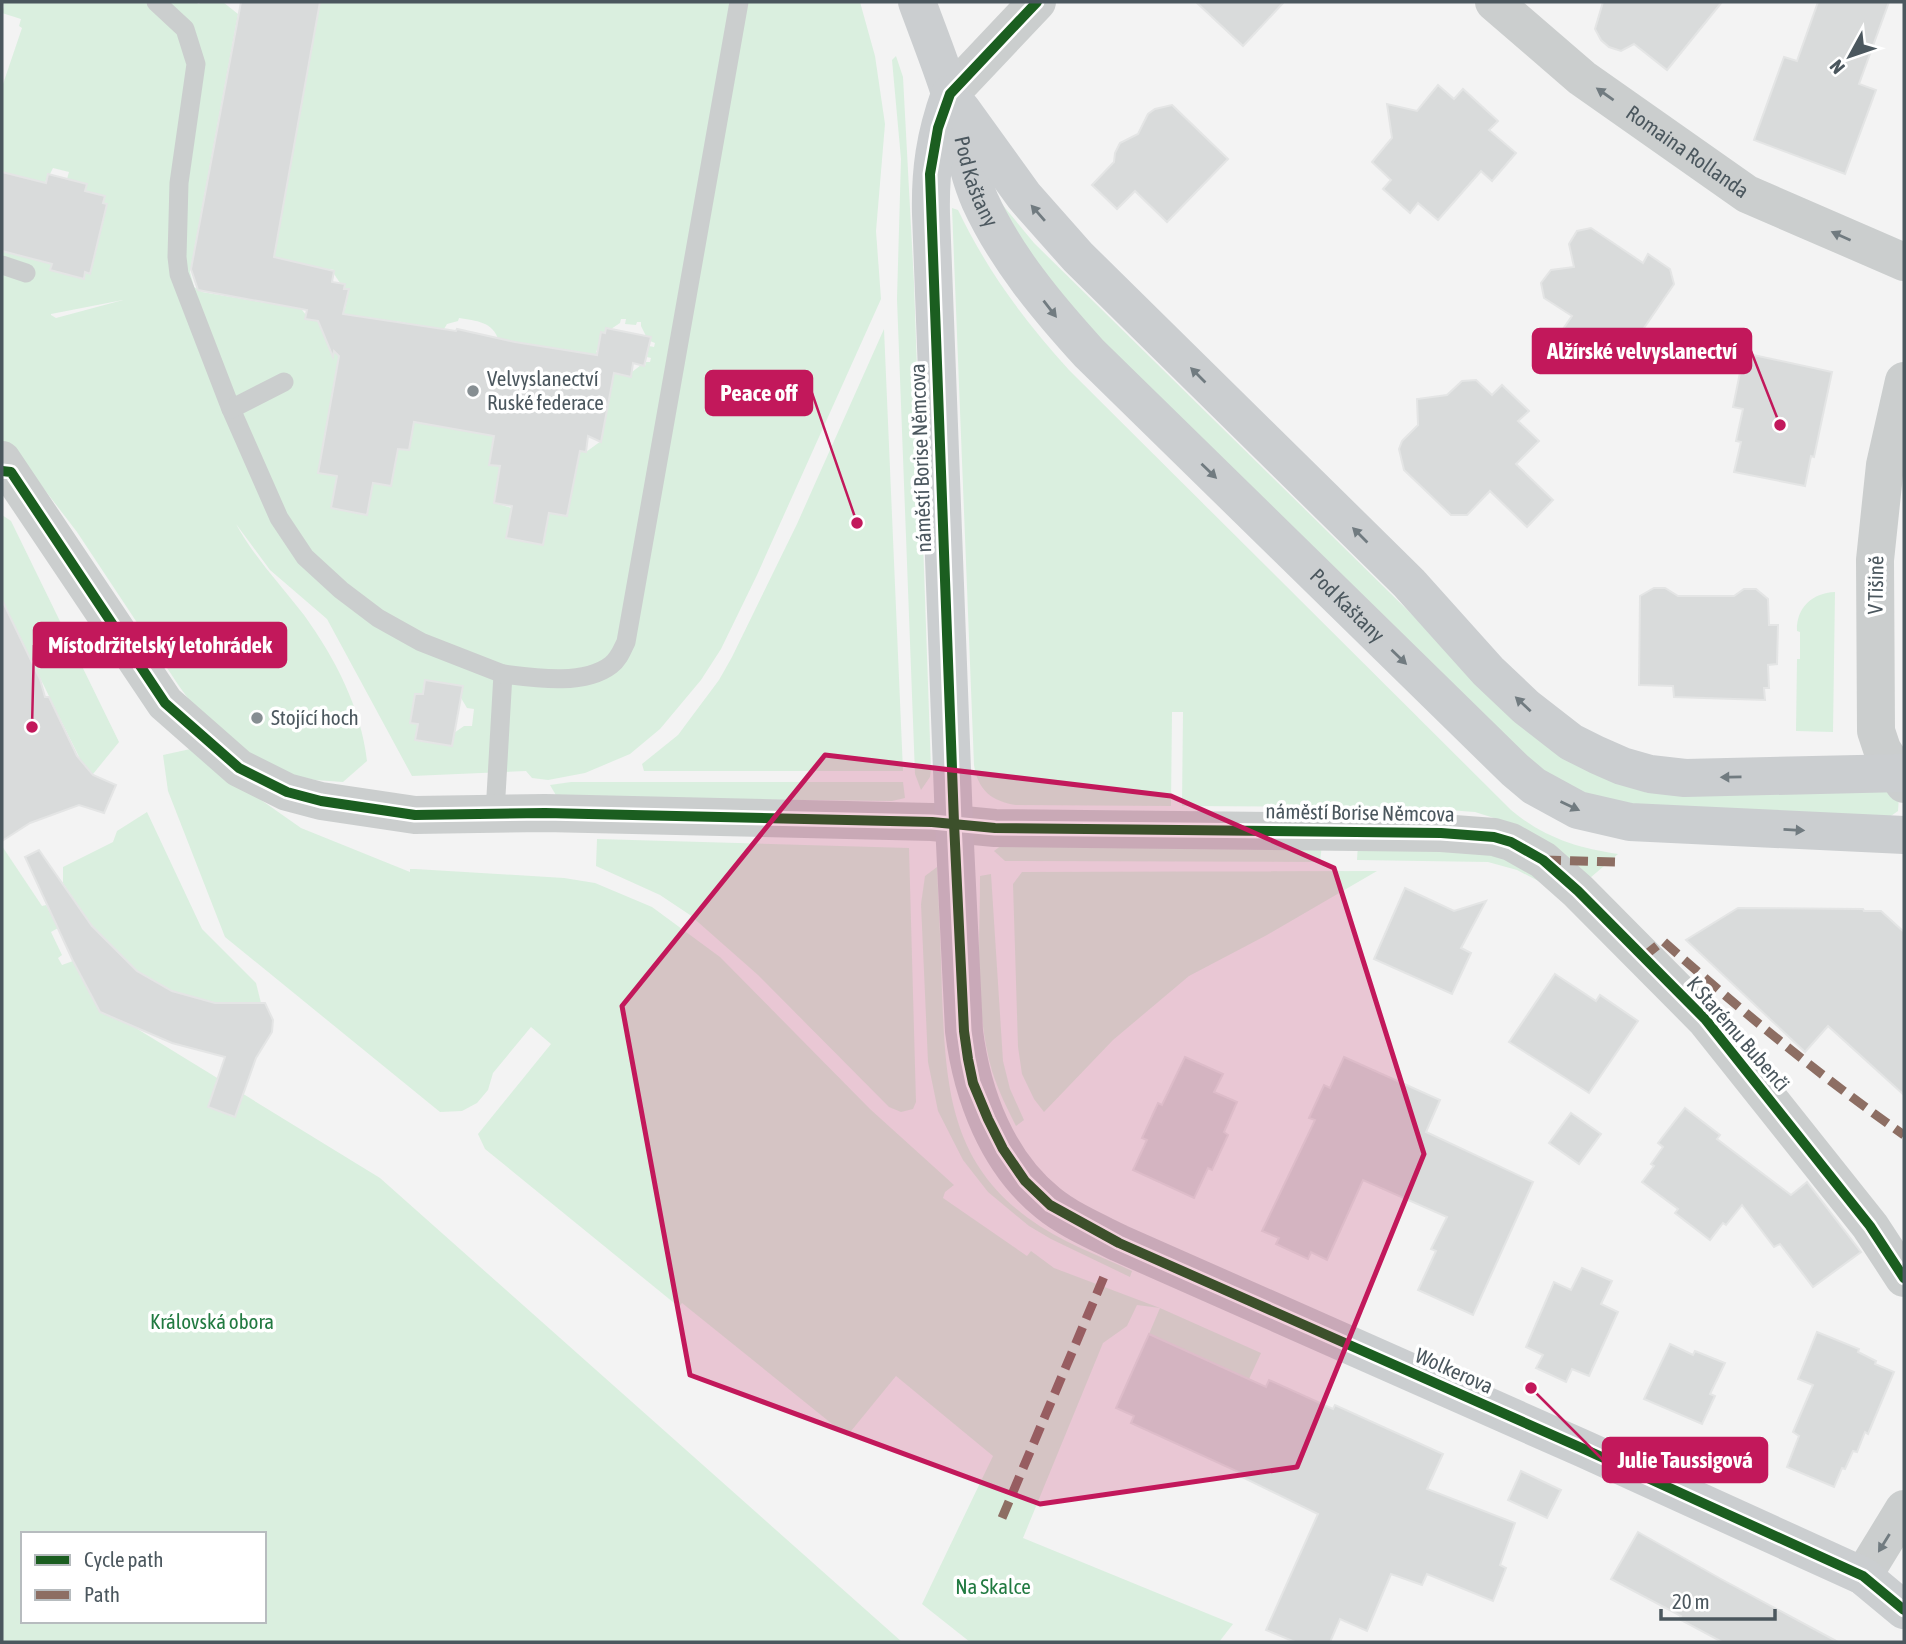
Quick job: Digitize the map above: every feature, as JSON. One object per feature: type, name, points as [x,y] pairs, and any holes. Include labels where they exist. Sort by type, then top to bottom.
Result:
[{"type":"main road","points":[[917,2],[950,94]]},
{"type":"main road","name":"Pod Kaštany","points":[[950,94],[1024,197],[1078,257],[1409,583],[1488,671],[1548,726],[1597,755],[1650,774],[1685,778],[1902,776]]},
{"type":"main road","name":"Pod Kaštany","points":[[950,94],[968,167],[980,201],[1030,283],[1054,314],[1089,354],[1534,786],[1578,810],[1630,822],[1904,835]]},
{"type":"main road","name":"náměstí Borise Němcova","points":[[950,94],[938,128],[930,188],[964,1031],[979,1100],[1003,1149]]},
{"type":"main road","name":"Wolkerova","points":[[1003,1149],[1025,1181],[1050,1205],[1107,1237],[1863,1576],[1904,1610]]},
{"type":"street","points":[[950,94],[1037,2]]},
{"type":"street","name":"Romaina Rollanda","points":[[1494,2],[1581,78],[1747,194],[1904,262]]},
{"type":"street","name":"V Tišině","points":[[1902,776],[1882,749],[1876,731],[1875,560],[1885,465],[1904,381]]},
{"type":"street","name":"náměstí Borise Němcova","points":[[5,468],[165,703],[239,768],[287,792],[321,801],[415,815],[495,813],[954,823],[995,828],[1473,834]]},
{"type":"street","name":"K Starému Bubenči","points":[[1473,834],[1494,836],[1543,860],[1578,891],[1705,1019],[1870,1226],[1903,1273]]},
{"type":"street","points":[[1863,1576],[1904,1509]]},
{"type":"lane","points":[[156,2],[185,29],[197,64],[179,183],[177,257],[184,287],[231,410],[279,518],[305,557],[341,590],[378,618],[421,642],[503,674],[559,678],[583,675],[610,666],[626,642],[739,2]]},
{"type":"lane","points":[[2,265],[26,273]]},
{"type":"lane","points":[[231,410],[284,382]]},
{"type":"lane","points":[[495,813],[503,674]]},
{"type":"highlighted area","points":[[825,755],[1171,796],[1334,868],[1424,1154],[1297,1467],[1040,1504],[690,1375],[622,1006]]},
{"type":"green space","points":[[2,2],[223,2],[238,14],[190,272],[194,287],[202,292],[266,303],[266,274],[277,237],[320,2],[860,2],[875,56],[885,124],[876,231],[881,299],[721,649],[701,680],[660,729],[630,754],[585,773],[548,780],[532,778],[526,771],[412,776],[327,619],[270,570],[236,524],[259,559],[304,615],[336,666],[353,703],[367,761],[343,782],[315,780],[282,773],[264,764],[201,716],[77,532],[21,459],[2,468],[2,251],[52,264],[51,270],[84,278],[85,272],[90,273],[107,204],[103,203],[105,196],[85,191],[87,184],[67,179],[69,172],[53,168],[45,183],[2,186],[2,87],[22,28],[19,26],[21,19],[2,13]],"holes":[[[314,267],[330,272],[330,269],[334,270],[344,289],[349,290],[345,309],[341,308],[339,316],[402,322],[441,334],[447,324],[458,321],[459,318],[472,320],[493,329],[499,341],[577,352],[600,361],[601,354],[596,352],[598,348],[601,349],[604,338],[600,337],[601,332],[605,333],[606,329],[611,329],[620,323],[621,319],[626,319],[625,324],[636,325],[641,322],[646,336],[651,337],[650,341],[655,343],[654,347],[649,346],[647,357],[651,358],[645,366],[641,365],[632,372],[609,372],[601,441],[586,452],[580,451],[579,456],[512,508],[494,503],[500,466],[489,464],[495,431],[415,417],[409,450],[398,449],[391,485],[373,483],[367,515],[331,508],[337,476],[319,473],[352,350],[329,342],[321,320],[310,317],[309,320],[305,319],[306,315],[299,306]],[[123,300],[56,318],[51,315],[51,314]],[[426,680],[462,686],[461,698],[467,708],[474,709],[472,726],[464,726],[454,733],[452,745],[415,740],[418,724],[411,723],[415,694],[423,694]]]},
{"type":"green space","points":[[896,56],[903,77],[914,283],[931,770],[930,777],[921,790],[915,774],[897,299],[901,159],[892,60]]},
{"type":"green space","points":[[1001,203],[1034,243],[1504,705],[1555,748],[1889,789],[1899,796],[1898,811],[1888,818],[1640,810],[1576,794],[1537,773],[1049,288]]},
{"type":"green space","points":[[952,208],[958,210],[1008,294],[1069,370],[1511,810],[1535,827],[1561,840],[1618,854],[1583,884],[1513,824],[1475,812],[1407,807],[1182,806],[1183,712],[1172,712],[1171,806],[1016,805],[999,801],[987,793],[982,788],[974,765]]},
{"type":"green space","points":[[884,329],[903,771],[644,771],[642,764],[678,735],[719,680],[732,657],[797,524]]},
{"type":"green space","points":[[2,515],[11,521],[119,742],[93,774],[87,773],[8,613],[2,616]]},
{"type":"green space","points":[[1835,592],[1833,732],[1796,731],[1797,659],[1800,659],[1800,632],[1797,631],[1799,615],[1807,603],[1819,595]]},
{"type":"green space","name":"Na Skalce","points":[[195,748],[234,781],[301,828],[410,872],[410,869],[415,869],[564,878],[595,883],[652,907],[720,957],[870,1109],[954,1185],[945,1192],[943,1198],[1027,1256],[1031,1251],[1054,1268],[1160,1308],[1137,1305],[1127,1326],[1103,1343],[1023,1538],[1233,1624],[1219,1642],[970,1642],[922,1604],[993,1456],[896,1376],[847,1436],[682,1303],[679,1307],[485,1149],[478,1134],[551,1044],[531,1027],[493,1073],[488,1090],[477,1103],[462,1111],[440,1112],[225,937],[168,791],[163,755]]},
{"type":"green space","points":[[571,782],[903,782],[905,798],[892,801],[557,797],[550,785]]},
{"type":"green space","points":[[147,812],[202,929],[256,983],[261,1003],[215,1003],[172,991],[137,971],[92,926],[63,883],[63,867],[113,842],[117,831]]},
{"type":"green space","points":[[597,839],[909,848],[916,1102],[913,1109],[901,1112],[889,1107],[758,975],[690,915],[660,895],[596,866]]},
{"type":"green space","points":[[1322,844],[1320,862],[1005,861],[994,851],[1002,845]]},
{"type":"green space","points":[[1358,844],[1491,847],[1550,887],[1517,870],[1488,862],[1357,860]]},
{"type":"green space","name":"Královská obora","points":[[2,846],[42,906],[46,905],[58,928],[51,932],[62,955],[58,958],[62,965],[73,961],[95,1003],[380,1178],[902,1642],[2,1642]]},
{"type":"green space","points":[[937,867],[946,1059],[957,1118],[967,1145],[982,1171],[1002,1195],[1028,1218],[1066,1241],[1132,1271],[1130,1277],[1029,1226],[988,1192],[963,1160],[938,1111],[928,1062],[921,904],[925,876]]},
{"type":"green space","points":[[1377,871],[1267,935],[1189,976],[1113,1040],[1044,1112],[1034,1099],[1022,1074],[1018,1047],[1013,884],[1022,872]]},
{"type":"green space","points":[[991,874],[1003,1061],[1010,1089],[1024,1120],[1016,1126],[992,1071],[980,998],[980,876]]},
{"type":"green space","points":[[1160,1308],[1261,1353],[1249,1379],[1149,1334]]},
{"type":"building","points":[[241,2],[320,2],[274,257],[334,271],[332,282],[345,284],[344,289],[349,289],[343,314],[456,331],[457,329],[515,342],[597,355],[601,332],[605,333],[606,328],[651,337],[644,366],[633,363],[631,377],[614,373],[601,442],[588,436],[586,452],[580,451],[567,516],[549,513],[543,545],[506,538],[512,506],[494,503],[500,466],[489,465],[494,436],[414,422],[409,450],[398,449],[391,486],[373,483],[367,515],[331,508],[337,476],[318,473],[339,356],[334,351],[333,357],[318,321],[305,319],[307,310],[198,290],[191,269]]},
{"type":"building","points":[[1196,2],[1284,2],[1243,46]]},
{"type":"building","points":[[1603,2],[1722,2],[1667,70],[1634,44],[1621,51],[1609,47],[1601,40],[1595,29]]},
{"type":"building","points":[[1818,2],[1889,2],[1859,84],[1876,90],[1845,174],[1754,140],[1784,57],[1797,61]]},
{"type":"building","points":[[1438,85],[1454,99],[1463,89],[1498,121],[1489,130],[1516,153],[1492,181],[1481,171],[1438,220],[1418,203],[1410,213],[1383,189],[1391,180],[1372,162],[1392,138],[1387,104],[1417,111]]},
{"type":"building","points":[[1172,105],[1228,159],[1167,222],[1135,191],[1117,209],[1092,185],[1114,162],[1120,143],[1138,134],[1148,114],[1155,109]]},
{"type":"building","points":[[2,172],[46,183],[48,174],[87,184],[85,191],[105,196],[103,203],[107,204],[90,274],[85,272],[84,279],[50,270],[52,264],[2,251]]},
{"type":"building","points":[[1591,228],[1643,263],[1648,254],[1670,269],[1674,284],[1622,360],[1603,347],[1599,353],[1563,329],[1572,316],[1544,298],[1541,283],[1551,270],[1574,267],[1569,244],[1577,231]]},
{"type":"building","points":[[1744,353],[1832,372],[1805,486],[1734,472],[1741,442],[1736,441],[1743,409],[1733,407]]},
{"type":"building","points":[[1476,380],[1492,395],[1502,385],[1529,411],[1518,421],[1539,441],[1516,464],[1553,500],[1527,527],[1490,491],[1467,515],[1451,515],[1404,470],[1399,449],[1402,441],[1418,425],[1417,399],[1447,395],[1462,381]]},
{"type":"building","points":[[1654,588],[1665,588],[1678,596],[1734,596],[1744,589],[1756,589],[1768,599],[1769,625],[1778,625],[1777,664],[1768,665],[1769,688],[1764,688],[1765,700],[1674,697],[1673,686],[1639,685],[1640,596]]},
{"type":"building","points":[[2,600],[40,679],[45,697],[49,697],[77,756],[93,775],[116,785],[104,813],[79,805],[30,823],[2,841]]},
{"type":"building","points":[[425,680],[463,686],[452,746],[415,740],[418,724],[410,723],[415,694],[423,694]]},
{"type":"building","points":[[39,850],[92,926],[137,971],[172,991],[215,1003],[265,1003],[273,1020],[272,1032],[256,1058],[235,1117],[208,1107],[225,1057],[172,1043],[100,1012],[25,857]]},
{"type":"building","points":[[1405,888],[1454,911],[1486,901],[1461,948],[1471,953],[1452,994],[1374,959]]},
{"type":"building","points":[[1738,908],[1881,911],[1904,932],[1904,1095],[1828,1026],[1805,1052],[1686,940]]},
{"type":"building","points":[[1555,974],[1596,1001],[1600,995],[1638,1021],[1589,1093],[1509,1042]]},
{"type":"building","points":[[1185,1057],[1223,1074],[1214,1092],[1237,1102],[1224,1132],[1228,1135],[1212,1170],[1208,1168],[1194,1198],[1133,1170],[1147,1140],[1142,1138],[1158,1103],[1162,1105]]},
{"type":"building","points":[[1344,1057],[1440,1100],[1426,1132],[1533,1182],[1473,1315],[1418,1290],[1436,1251],[1431,1249],[1447,1217],[1363,1180],[1327,1260],[1311,1252],[1308,1259],[1276,1244],[1279,1238],[1262,1231],[1315,1120],[1309,1118],[1324,1085],[1330,1088]]},
{"type":"building","points":[[1685,1108],[1720,1135],[1717,1139],[1791,1195],[1807,1182],[1861,1252],[1813,1287],[1780,1244],[1774,1247],[1742,1205],[1710,1240],[1675,1213],[1678,1209],[1642,1182],[1663,1147],[1658,1143]]},
{"type":"building","points":[[1571,1113],[1601,1134],[1579,1164],[1549,1143]]},
{"type":"building","points":[[1582,1268],[1612,1281],[1601,1304],[1618,1312],[1589,1376],[1572,1369],[1566,1382],[1536,1368],[1543,1355],[1526,1347],[1554,1282],[1571,1290]]},
{"type":"building","points":[[1817,1332],[1859,1349],[1858,1352],[1876,1361],[1875,1364],[1894,1372],[1868,1434],[1865,1432],[1857,1452],[1853,1451],[1834,1487],[1787,1467],[1799,1436],[1793,1432],[1813,1385],[1798,1379]]},
{"type":"building","points":[[1149,1334],[1266,1387],[1269,1380],[1333,1409],[1335,1405],[1443,1454],[1427,1489],[1515,1523],[1500,1565],[1506,1568],[1493,1601],[1427,1574],[1422,1585],[1391,1574],[1367,1631],[1340,1619],[1330,1642],[1295,1642],[1266,1630],[1318,1514],[1242,1477],[1243,1474],[1131,1423],[1134,1416],[1116,1408]]},
{"type":"building","points":[[1670,1344],[1693,1355],[1695,1351],[1725,1363],[1710,1394],[1715,1396],[1702,1424],[1644,1399]]},
{"type":"building","points":[[1521,1471],[1561,1490],[1547,1518],[1508,1500]]},
{"type":"building","points":[[1638,1532],[1838,1642],[1722,1642],[1679,1619],[1681,1616],[1611,1579]]},
{"type":"marked path","points":[[1543,860],[1615,862]]},
{"type":"marked path","points":[[1643,957],[1663,941],[1781,1042],[1904,1135]]},
{"type":"marked path","points":[[1002,1518],[1106,1272]]},
{"type":"cycle path","points":[[1037,2],[950,94],[938,128],[930,174],[964,1031],[973,1083],[1003,1149],[1025,1181],[1050,1205],[1119,1243],[1863,1576],[1904,1610]]},
{"type":"cycle path","points":[[2,471],[11,472],[165,703],[239,768],[287,792],[321,801],[415,815],[545,813],[932,822],[995,828],[1441,833],[1494,837],[1511,842],[1543,860],[1578,891],[1705,1019],[1870,1226],[1904,1278]]},
{"type":"place","name":"Velvyslanectví Ruské federace","points":[[473,391]]},
{"type":"place","name":"Alžírské velvyslanectví","points":[[1780,425]]},
{"type":"place","name":"Peace off","points":[[857,523]]},
{"type":"place","name":"Stojící hoch","points":[[257,718]]},
{"type":"place","name":"Místodržitelský letohrádek","points":[[32,727]]},
{"type":"place","name":"Julie Taussigová","points":[[1531,1388]]}]
